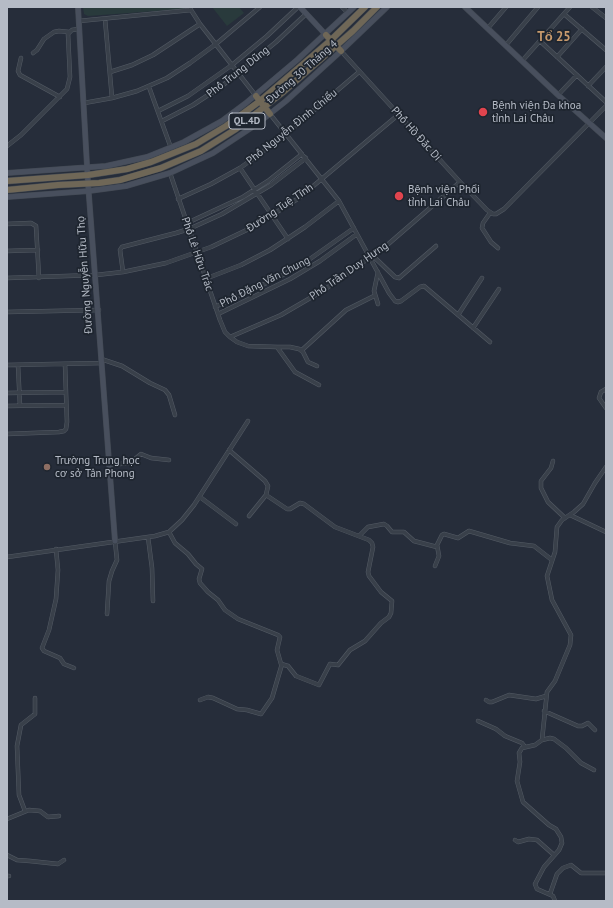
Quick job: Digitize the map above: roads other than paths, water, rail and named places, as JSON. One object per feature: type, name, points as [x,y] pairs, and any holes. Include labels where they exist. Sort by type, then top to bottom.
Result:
[{"type":"highway","name":"Đường 30 Tháng 4","points":[[88,175],[127,169],[151,162],[172,151],[215,133],[260,101],[331,40],[365,7]]},
{"type":"highway","name":"Đường 30 Tháng 4","points":[[88,183],[109,182],[133,177],[174,163],[219,141],[265,107],[336,46],[376,7]]},
{"type":"highway","points":[[326,34],[341,51]]},
{"type":"highway","points":[[256,96],[270,114]]},
{"type":"highway","name":"QL.4D","points":[[7,181],[88,175]]},
{"type":"highway","name":"QL.4D","points":[[7,190],[88,183]]},
{"type":"street","name":"Đường Nguyễn Hữu Thọ","points":[[78,7],[88,183],[115,541]]},
{"type":"street","points":[[84,103],[112,98],[149,87],[179,71],[216,44],[260,7]]},
{"type":"street","points":[[299,7],[326,34]]},
{"type":"street","name":"Phố Trung Dũng","points":[[158,111],[188,96],[232,65],[299,7]]},
{"type":"street","points":[[342,7],[348,13]]},
{"type":"street","name":"Đường 30 Tháng 4","points":[[89,191],[126,186],[170,173],[224,146],[270,114],[341,51],[387,7]]},
{"type":"street","points":[[465,7],[606,138]]},
{"type":"street","points":[[488,28],[506,7]]},
{"type":"street","points":[[506,45],[538,7]]},
{"type":"street","points":[[522,61],[570,7]]},
{"type":"street","points":[[592,7],[606,18]]},
{"type":"street","name":"Đường 30 Tháng 4","points":[[88,168],[130,162],[172,151],[233,113],[256,96],[353,8]]},
{"type":"street","points":[[79,21],[190,9],[256,96]]},
{"type":"street","name":"Phố Trung Dũng","points":[[162,121],[207,97],[238,74],[306,14]]},
{"type":"street","points":[[564,14],[606,50]]},
{"type":"street","points":[[105,19],[112,98]]},
{"type":"street","points":[[110,72],[127,67],[153,55],[200,24]]},
{"type":"street","points":[[33,53],[37,50],[44,39],[54,32],[69,32],[79,29]]},
{"type":"street","points":[[557,57],[582,29]]},
{"type":"street","points":[[7,146],[60,97],[67,88],[70,81],[69,32]]},
{"type":"street","points":[[540,41],[576,76],[606,102]]},
{"type":"street","name":"Phố Hồ Đắc Di","points":[[341,51],[460,182],[492,213]]},
{"type":"street","points":[[21,58],[18,71],[20,75],[60,97]]},
{"type":"street","points":[[588,86],[606,67]]},
{"type":"street","name":"Phố Nguyễn Đình Chiểu","points":[[178,198],[211,184],[240,168],[286,134],[359,72]]},
{"type":"street","points":[[558,95],[576,76]]},
{"type":"street","points":[[149,87],[172,151]]},
{"type":"street","points":[[498,248],[491,242],[482,227],[483,223],[492,213],[496,214],[504,209],[606,106]]},
{"type":"street","points":[[270,114],[339,201],[357,234],[372,257],[389,292],[397,302],[401,301],[421,286],[424,286],[490,342]]},
{"type":"street","name":"Đường Tuệ Tĩnh","points":[[7,278],[39,278],[123,272],[166,263],[196,253],[237,236],[272,216],[299,198],[398,115]]},
{"type":"street","points":[[187,223],[254,190],[302,154]]},
{"type":"street","points":[[123,272],[120,250],[122,247],[189,229],[222,214],[257,194],[284,176],[306,158]]},
{"type":"street","name":"QL.4D","points":[[7,173],[88,168]]},
{"type":"street","points":[[240,168],[288,239]]},
{"type":"street","name":"Phố Lê Hữu Trác","points":[[170,173],[215,307],[226,334],[230,337]]},
{"type":"street","name":"Phố Trần Duy Hưng","points":[[230,337],[298,306],[324,290],[372,257],[460,182]]},
{"type":"street","name":"QL.4D","points":[[7,197],[89,191]]},
{"type":"street","points":[[205,278],[241,265],[288,239],[339,201]]},
{"type":"street","points":[[7,224],[31,223],[37,228],[39,278]]},
{"type":"street","name":"Phố Đặng Văn Chung","points":[[215,307],[287,273],[317,255],[354,228]]},
{"type":"street","name":"Phố Đặng Văn Chung","points":[[218,314],[290,279],[320,261],[357,234]]},
{"type":"street","points":[[372,257],[395,277],[399,278],[436,246]]},
{"type":"street","points":[[7,251],[38,250]]},
{"type":"street","points":[[378,272],[374,287],[374,296],[378,304]]},
{"type":"street","points":[[287,273],[290,279]]},
{"type":"street","points":[[458,315],[482,278]]},
{"type":"street","points":[[473,328],[499,289]]},
{"type":"street","points":[[302,350],[346,310],[374,296]]},
{"type":"street","points":[[7,312],[98,310]]},
{"type":"street","points":[[230,337],[237,342],[248,346],[290,347],[302,350],[307,360],[317,366]]},
{"type":"street","points":[[277,347],[295,372],[319,385]]},
{"type":"street","points":[[7,365],[65,364],[101,361],[122,366],[150,384],[165,390],[169,395],[175,415]]},
{"type":"street","points":[[7,434],[64,431],[67,425],[65,364]]},
{"type":"street","points":[[18,365],[20,406]]},
{"type":"street","points":[[606,389],[601,392],[599,398],[606,408]]},
{"type":"street","points":[[7,392],[66,392]]},
{"type":"street","points":[[7,406],[66,405]]},
{"type":"street","points":[[7,557],[148,537],[169,532],[182,520],[200,497],[248,421]]},
{"type":"street","points":[[230,450],[265,481],[269,488],[266,495],[249,516]]},
{"type":"street","points":[[109,465],[130,463],[141,454],[151,458],[169,460]]},
{"type":"street","points":[[553,462],[551,468],[541,481],[541,488],[548,502],[566,518]]},
{"type":"street","points":[[542,740],[546,696],[549,688],[555,681],[568,652],[571,639],[571,635],[551,597],[547,576],[555,552],[557,527],[583,504],[594,483],[606,466]]},
{"type":"street","points":[[169,532],[175,543],[202,569],[199,579],[200,583],[218,600],[225,610],[234,616],[279,636],[276,650],[279,661],[289,667],[296,676],[319,685],[330,664],[338,665],[350,650],[365,641],[390,615],[393,606],[392,601],[381,592],[369,576],[368,572],[372,543],[367,539],[335,527],[304,504],[300,503],[288,509],[281,506],[266,495]]},
{"type":"street","points":[[200,497],[236,524]]},
{"type":"street","points":[[570,515],[606,532]]},
{"type":"street","points":[[360,536],[368,527],[384,524],[392,532],[404,532],[414,541],[437,547]]},
{"type":"street","points":[[435,566],[439,556],[437,547],[438,541],[443,534],[458,538],[466,532],[471,531],[500,540],[534,546],[552,560]]},
{"type":"street","points":[[148,537],[152,568],[153,601]]},
{"type":"street","points":[[106,614],[109,581],[117,560],[115,541]]},
{"type":"street","points":[[56,549],[58,570],[56,599],[49,630],[42,648],[44,651],[60,658],[64,664],[74,668]]},
{"type":"street","points":[[200,700],[208,697],[213,698],[236,709],[261,714],[274,695],[282,664]]},
{"type":"street","points":[[486,700],[492,702],[509,695],[536,699],[546,696]]},
{"type":"street","points":[[25,811],[19,795],[17,746],[21,725],[35,714],[35,698]]},
{"type":"street","points":[[544,711],[578,726],[588,723],[595,730]]},
{"type":"street","points":[[478,721],[496,729],[505,736],[525,747]]},
{"type":"street","points":[[555,901],[550,894],[537,889],[535,884],[539,874],[562,846],[562,837],[559,832],[525,806],[517,783],[520,762],[519,753],[520,750],[525,747],[535,745],[542,740],[549,738],[554,739],[566,748],[581,763],[594,770]]},
{"type":"street","points":[[7,819],[19,815],[25,811],[38,811],[45,816],[51,817],[59,816]]},
{"type":"street","points":[[515,840],[518,842],[529,839],[537,840],[554,855]]},
{"type":"street","points":[[7,855],[18,860],[58,864],[64,860]]},
{"type":"street","points":[[550,894],[557,874],[563,868],[571,865],[581,873],[606,872]]},
{"type":"place","name":"Bệnh viện Đa khoa tỉnh Lai Châu","points":[[483,112]]},
{"type":"place","name":"Bệnh viện Phổi tỉnh Lai Châu","points":[[399,196]]},
{"type":"place","name":"Trường Trung học cơ sở Tân Phong","points":[[47,467]]},
{"type":"district","name":"Tổ 25","points":[[554,37]]}]
